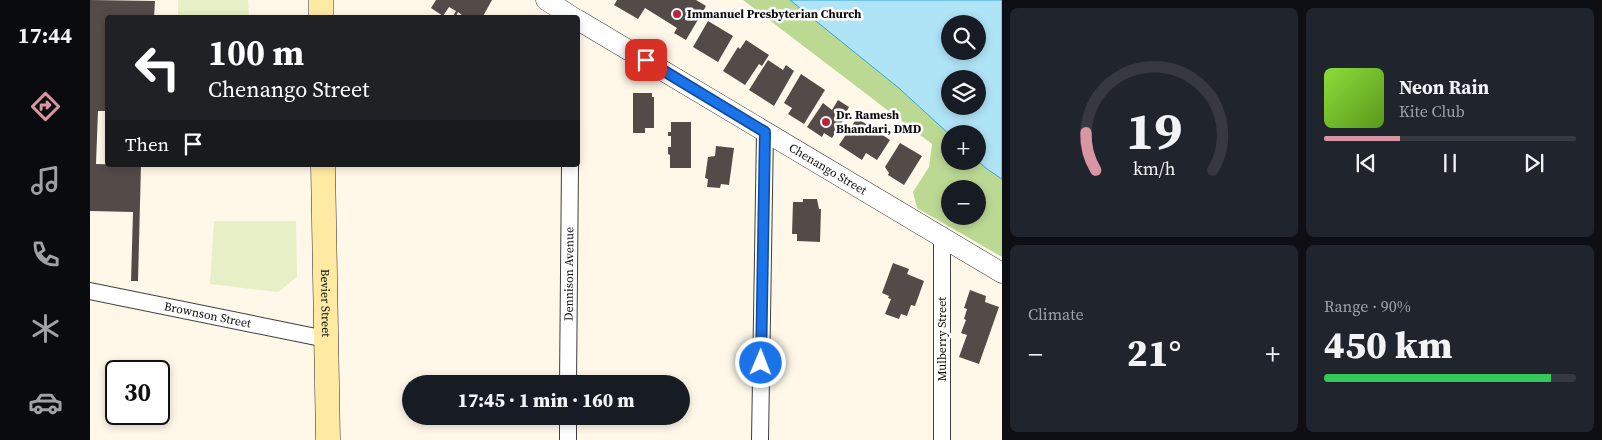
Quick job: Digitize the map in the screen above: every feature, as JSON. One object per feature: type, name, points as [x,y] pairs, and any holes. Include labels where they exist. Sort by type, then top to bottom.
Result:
[{"type":"main road","points":[[321,0],[321,15]]},
{"type":"main road","name":"Bevier Street","points":[[323,167],[328,440]]},
{"type":"street","points":[[546,0],[569,15]]},
{"type":"street","name":"Chenango Street","points":[[580,21],[1002,273]]},
{"type":"street","points":[[760,440],[765,132]]},
{"type":"street","name":"Dennison Avenue","points":[[568,375],[570,167]]},
{"type":"street","name":"Mulberry Street","points":[[942,237],[942,440]]},
{"type":"street","name":"Brownson Street","points":[[90,291],[326,339]]},
{"type":"street","points":[[568,425],[568,440]]},
{"type":"green space","points":[[178,0],[248,0],[249,15],[178,15]]},
{"type":"green space","points":[[743,0],[790,0],[900,89],[941,127],[941,170],[986,170],[986,168],[1002,179],[1002,257],[946,225],[986,225],[986,180],[941,180],[941,222],[917,208],[913,192],[929,167],[932,144]]},
{"type":"green space","points":[[214,221],[296,221],[297,277],[278,292],[210,284]]},
{"type":"water","points":[[790,0],[1002,0],[1002,179],[986,168],[986,125],[941,125],[941,127],[900,89]]},
{"type":"building","points":[[90,0],[155,1],[154,15],[105,15],[105,111],[98,111],[96,164],[105,164],[105,167],[141,167],[138,281],[131,281],[133,212],[90,211]]},
{"type":"building","points":[[436,0],[492,0],[484,15],[462,15],[458,12],[456,15],[454,15],[456,11],[449,7],[444,15],[442,15],[431,8]]},
{"type":"building","name":"Immanuel Presbyterian Church","points":[[617,0],[696,0],[706,6],[686,40],[674,33],[677,28],[645,8],[638,19],[614,5]]},
{"type":"building","points":[[708,21],[733,36],[718,62],[693,47]]},
{"type":"building","points":[[746,40],[769,55],[762,66],[759,64],[745,85],[723,71],[738,47],[740,49]]},
{"type":"building","points":[[768,60],[783,70],[786,65],[794,71],[774,106],[749,90]]},
{"type":"building","points":[[801,74],[825,90],[804,124],[788,114],[792,108],[784,103]]},
{"type":"building","points":[[633,93],[652,93],[652,97],[654,97],[654,128],[645,128],[645,133],[633,133]]},
{"type":"building","name":"Dr. Ramesh Bhandari, DMD","points":[[838,100],[849,107],[832,138],[824,133],[822,137],[807,127],[823,103],[832,110]]},
{"type":"building","points":[[857,118],[890,140],[877,160],[866,153],[862,160],[839,145]]},
{"type":"building","points":[[671,122],[691,122],[691,168],[670,168],[668,147],[671,147],[671,136],[668,136],[668,132],[671,132]]},
{"type":"building","points":[[900,143],[922,156],[904,185],[888,175],[889,173],[885,167]]},
{"type":"building","points":[[716,146],[734,148],[729,185],[721,184],[720,188],[707,187],[708,179],[705,178],[708,157],[715,156]]},
{"type":"building","points":[[803,199],[817,199],[819,209],[821,209],[820,242],[797,241],[797,234],[792,234],[793,202],[803,202]]},
{"type":"building","points":[[893,263],[909,269],[907,274],[924,281],[915,306],[911,305],[907,316],[901,314],[899,319],[885,314],[891,299],[882,293]]},
{"type":"building","points":[[970,290],[986,296],[985,302],[999,307],[979,364],[959,357],[967,335],[961,333],[966,320],[964,319],[967,309],[964,308]]},
{"type":"place","name":"Immanuel Presbyterian Church","points":[[677,14]]},
{"type":"place","name":"Dr. Ramesh Bhandari, DMD","points":[[826,122]]},
{"type":"route","points":[[646,60],[765,132],[761,363]]}]
